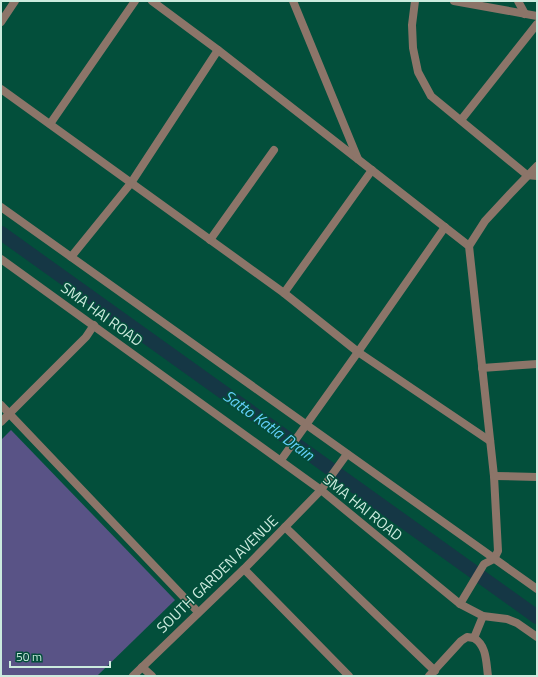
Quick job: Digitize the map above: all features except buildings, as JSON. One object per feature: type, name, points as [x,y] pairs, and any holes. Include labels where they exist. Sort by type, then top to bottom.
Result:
[{"type":"street","points":[[1,22],[15,1]]},
{"type":"street","points":[[50,124],[135,1]]},
{"type":"street","points":[[152,1],[218,50],[469,246]]},
{"type":"street","points":[[293,1],[358,160]]},
{"type":"street","points":[[415,1],[412,25],[413,48],[418,72],[431,96],[527,175],[537,176]]},
{"type":"street","points":[[454,1],[537,16]]},
{"type":"street","points":[[518,1],[525,14]]},
{"type":"street","points":[[461,120],[537,24]]},
{"type":"street","points":[[71,257],[131,184],[218,50]]},
{"type":"street","points":[[1,89],[284,293],[358,352],[490,441]]},
{"type":"street","points":[[210,240],[274,150]]},
{"type":"street","points":[[460,604],[484,564],[494,559],[498,551],[494,476],[469,246],[485,221],[537,166]]},
{"type":"street","points":[[284,293],[372,170]]},
{"type":"street","points":[[1,207],[306,424],[345,456],[537,589]]},
{"type":"street","points":[[281,460],[445,227]]},
{"type":"street","name":"SMA HAI ROAD","points":[[1,260],[281,460],[321,490],[460,604],[483,616],[507,619],[517,623],[537,637]]},
{"type":"street","points":[[1,422],[86,337],[94,325]]},
{"type":"street","points":[[482,368],[537,364]]},
{"type":"street","points":[[1,405],[198,612]]},
{"type":"street","name":"SOUTH GARDEN AVENUE","points":[[133,676],[286,527],[321,490],[345,456]]},
{"type":"street","points":[[494,476],[537,477]]},
{"type":"street","points":[[286,527],[432,673],[467,637],[474,638],[480,642],[484,649],[488,676]]},
{"type":"street","points":[[244,569],[343,674]]},
{"type":"street","points":[[474,638],[483,616]]},
{"type":"street","points":[[142,667],[152,676]]},
{"type":"shaded area","points":[[11,430],[175,600],[97,676],[1,676],[1,440]]},
{"type":"waterway","name":"Satto Katla Drain","points":[[1,233],[537,617]]}]
